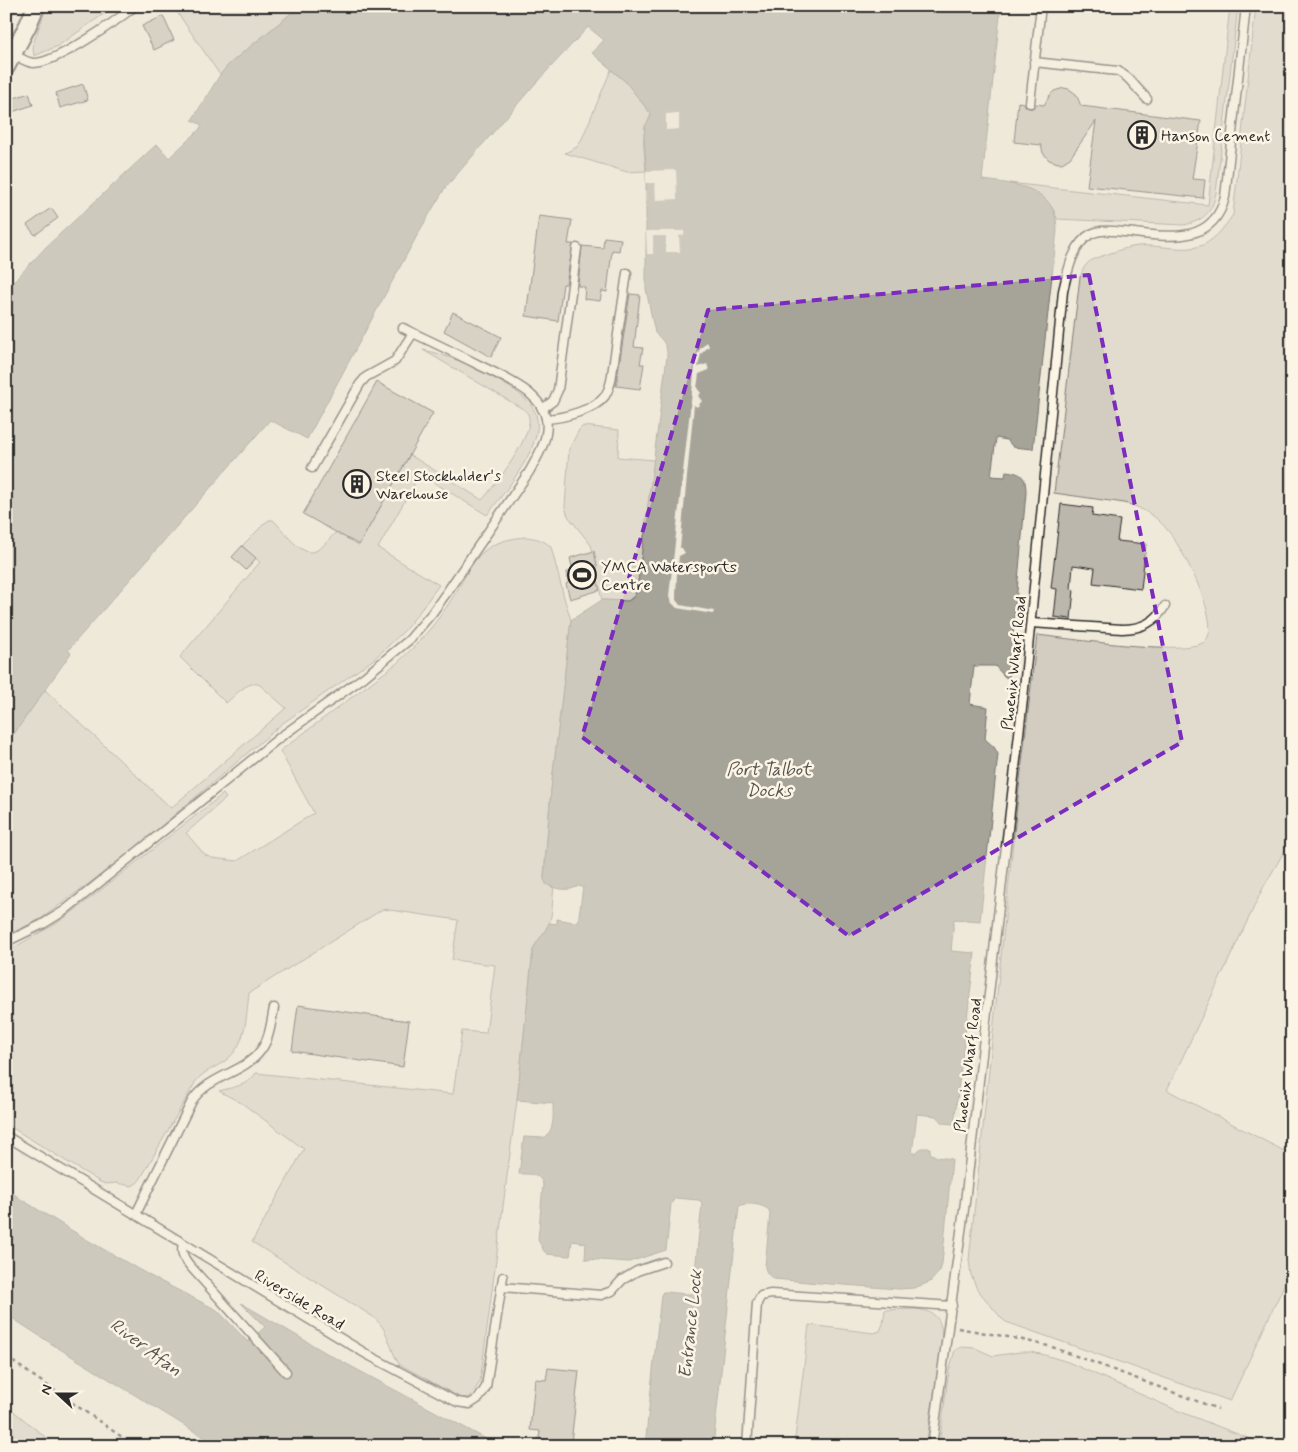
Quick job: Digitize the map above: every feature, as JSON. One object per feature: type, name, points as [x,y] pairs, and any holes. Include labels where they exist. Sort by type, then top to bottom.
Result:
[{"type":"street","points":[[10,61],[36,6]]},
{"type":"lane","points":[[10,61],[31,63],[45,61],[60,55],[135,6]]},
{"type":"lane","points":[[1030,103],[1041,6]]},
{"type":"lane","name":"Phoenix Wharf Road","points":[[932,1446],[971,1153],[1023,699],[1064,291],[1068,269],[1076,250],[1092,233],[1110,230],[1178,236],[1207,228],[1222,210],[1246,6]]},
{"type":"lane","points":[[1034,62],[1118,71],[1128,78],[1147,99]]},
{"type":"lane","points":[[542,409],[550,404],[557,394],[578,248]]},
{"type":"lane","points":[[546,419],[561,417],[584,410],[598,403],[606,394],[611,381],[627,273]]},
{"type":"lane","points":[[6,942],[43,924],[64,911],[279,738],[364,677],[409,640],[432,613],[529,472],[538,457],[544,440],[546,419],[542,409],[528,393],[513,382],[403,328]]},
{"type":"lane","points":[[312,468],[360,384],[366,377],[395,361],[402,353],[413,333]]},
{"type":"lane","points":[[1031,623],[1122,629],[1137,628],[1156,618],[1165,606]]},
{"type":"lane","points":[[136,1214],[196,1094],[210,1083],[248,1062],[258,1054],[268,1036],[274,1008]]},
{"type":"lane","name":"Riverside Road","points":[[6,1136],[368,1355],[457,1402],[470,1404],[479,1398],[486,1387],[503,1277]]},
{"type":"lane","points":[[183,1244],[182,1254],[191,1267],[286,1372]]},
{"type":"lane","points":[[501,1287],[600,1296],[612,1291],[622,1280],[637,1270],[664,1262]]},
{"type":"lane","points":[[747,1446],[757,1303],[761,1296],[771,1294],[952,1306]]},
{"type":"path","points":[[958,1328],[1027,1341],[1052,1348],[1218,1409]]},
{"type":"path","points":[[6,1358],[135,1446]]},
{"type":"highlighted area","points":[[1089,275],[1182,742],[849,936],[582,737],[708,310]]},
{"type":"shaded area","points":[[6,6],[16,6],[6,27]]},
{"type":"shaded area","points":[[47,6],[115,6],[58,46],[34,56],[34,41]]},
{"type":"shaded area","points":[[173,6],[300,6],[235,59],[220,75]]},
{"type":"shaded area","points":[[1230,6],[1238,6],[1216,193],[1212,206],[1206,215],[1184,225],[1057,219],[1054,211],[1044,199],[1031,191],[1009,183],[1208,205]]},
{"type":"shaded area","points":[[1256,6],[1292,6],[1292,838],[1263,888],[1167,1090],[1288,1153],[1292,1158],[1292,1268],[1230,1401],[1006,1322],[977,1289],[971,1275],[969,1260],[1016,814],[1037,635],[1124,645],[1174,647],[1193,646],[1204,642],[1209,634],[1206,605],[1199,587],[1183,554],[1158,520],[1147,512],[1129,504],[1054,493],[1080,277],[1090,261],[1126,248],[1146,246],[1188,248],[1203,245],[1216,236],[1233,215]]},
{"type":"shaded area","points":[[611,70],[625,81],[651,114],[644,134],[646,171],[627,172],[565,153],[577,147],[581,141]]},
{"type":"shaded area","points":[[423,350],[460,361],[512,389],[529,403],[536,415],[537,426],[535,439],[521,468],[487,515],[420,474],[378,548],[439,585],[403,632],[374,659],[283,723],[126,856],[42,918],[6,936],[6,745],[45,690],[171,808],[286,708],[260,685],[255,684],[246,686],[226,703],[180,657],[260,562],[242,546],[265,523],[273,520],[294,543],[306,551],[313,552],[319,549],[336,532],[359,545],[410,455],[482,500],[496,484],[521,446],[529,422],[528,413]]},
{"type":"shaded area","points":[[583,426],[619,430],[618,457],[654,460],[637,590],[628,601],[602,600],[595,570],[598,569],[591,545],[568,516],[565,507],[569,449]]},
{"type":"shaded area","points":[[526,537],[540,540],[551,547],[571,620],[551,790],[544,875],[544,879],[551,887],[554,887],[550,922],[533,950],[517,1100],[480,1382],[470,1397],[461,1398],[399,1364],[386,1333],[372,1316],[252,1242],[304,1149],[243,1104],[219,1091],[249,1081],[256,1073],[453,1094],[462,1031],[486,1033],[495,965],[452,960],[458,920],[383,909],[249,993],[246,1021],[238,1047],[225,1061],[206,1072],[196,1081],[141,1178],[132,1186],[100,1182],[6,1124],[6,952],[74,911],[223,794],[226,798],[186,833],[205,855],[212,858],[237,861],[314,813],[280,751],[404,657],[439,617],[474,562],[483,552],[503,541]]},
{"type":"shaded area","points":[[916,1309],[934,1315],[940,1322],[942,1334],[926,1446],[794,1446],[809,1325],[874,1333],[880,1331],[885,1310]]},
{"type":"shaded area","points":[[962,1347],[975,1348],[993,1356],[1031,1352],[1068,1362],[1176,1410],[1268,1446],[939,1446],[950,1367],[955,1350]]},
{"type":"shaded area","points":[[6,1405],[56,1446],[6,1446]]},
{"type":"water","name":"Port Talbot Docks","points":[[300,6],[1001,6],[982,180],[1021,186],[1042,196],[1050,205],[1055,216],[1057,230],[1033,449],[1013,447],[1007,440],[996,438],[991,476],[1005,477],[1006,471],[1019,474],[1024,479],[1026,493],[1009,678],[1005,677],[995,666],[974,666],[970,704],[988,707],[985,739],[994,747],[998,754],[980,921],[954,919],[951,951],[975,953],[954,1124],[942,1123],[936,1116],[917,1114],[912,1153],[916,1153],[921,1148],[930,1148],[930,1153],[937,1157],[952,1159],[942,1264],[940,1271],[930,1282],[914,1288],[899,1289],[774,1279],[768,1274],[765,1267],[769,1210],[754,1204],[739,1206],[713,1446],[645,1446],[661,1295],[663,1292],[691,1294],[693,1291],[701,1201],[675,1198],[671,1204],[666,1250],[629,1262],[585,1259],[586,1243],[572,1241],[570,1256],[547,1254],[538,1240],[542,1181],[534,1175],[519,1174],[524,1137],[544,1138],[552,1127],[553,1118],[553,1103],[517,1100],[533,950],[549,923],[557,924],[557,919],[578,923],[583,887],[578,886],[566,889],[553,887],[546,884],[544,879],[551,790],[571,620],[602,600],[628,601],[634,597],[637,590],[667,356],[667,349],[664,343],[655,333],[646,289],[646,166],[644,136],[645,126],[651,114],[625,81],[592,53],[604,40],[588,27],[534,85],[445,188],[420,230],[307,439],[270,420],[68,650],[71,653],[6,745],[6,290],[46,247],[157,144],[169,158],[199,130],[202,125],[192,120],[228,65]]},
{"type":"water","name":"River Afan","points":[[6,1187],[19,1198],[89,1241],[152,1277],[217,1310],[248,1342],[265,1327],[241,1303],[328,1354],[499,1446],[218,1446],[6,1314]]},
{"type":"pier","points":[[679,113],[679,129],[666,130],[666,114]]},
{"type":"pier","points":[[676,170],[677,199],[656,200],[655,183],[646,183],[646,171]]},
{"type":"pier","points":[[646,231],[684,231],[684,235],[679,236],[680,252],[666,252],[666,236],[653,236],[653,254],[647,254]]},
{"type":"pier","points":[[707,342],[709,346],[701,354],[698,367],[707,364],[709,370],[699,374],[697,388],[701,393],[698,396],[702,401],[697,407],[694,405],[680,548],[685,553],[679,556],[678,566],[683,567],[683,574],[677,573],[676,600],[680,605],[714,611],[713,614],[677,608],[669,596],[696,357],[700,349]]},
{"type":"building","points":[[163,16],[174,40],[154,50],[142,26]]},
{"type":"building","points":[[83,84],[88,100],[60,108],[56,93]]},
{"type":"building","points":[[1064,88],[1076,94],[1081,106],[1201,121],[1192,179],[1205,180],[1203,198],[1087,186],[1096,121],[1070,158],[1062,163],[1049,160],[1043,153],[1041,145],[1014,142],[1018,102],[1024,103],[1029,108],[1033,108],[1036,104],[1044,105],[1054,91]]},
{"type":"building","points":[[29,93],[33,105],[6,114],[6,101]]},
{"type":"building","points":[[51,208],[58,218],[35,235],[27,225]]},
{"type":"building","points":[[539,216],[572,220],[568,244],[573,244],[566,284],[563,284],[558,321],[526,316]]},
{"type":"building","points":[[604,237],[621,239],[619,251],[612,250],[607,292],[602,291],[600,301],[584,299],[585,287],[578,286],[582,246],[603,248]]},
{"type":"building","points":[[630,294],[640,295],[634,347],[643,348],[640,364],[644,364],[640,389],[616,386]]},
{"type":"building","points":[[453,312],[501,337],[491,357],[444,331]]},
{"type":"building","name":"Steel Stockholder's Warehouse","points":[[377,382],[433,413],[359,545],[303,514]]},
{"type":"building","points":[[1061,504],[1093,508],[1092,516],[1120,520],[1117,541],[1146,544],[1141,589],[1093,583],[1095,568],[1073,565],[1071,589],[1074,590],[1071,619],[1054,617],[1057,589],[1051,588]]},
{"type":"building","points":[[242,546],[256,558],[246,570],[232,557]]},
{"type":"building","name":"YMCA Watersports Centre","points":[[594,551],[597,565],[593,566],[600,590],[570,599],[566,584],[568,583],[567,572],[573,571],[570,558]]},
{"type":"building","points":[[298,1005],[409,1021],[403,1067],[292,1051]]},
{"type":"building","points":[[548,1368],[579,1371],[571,1443],[539,1439],[540,1431],[530,1430],[535,1379],[546,1380]]},
{"type":"place","name":"Hanson Cement","points":[[1142,135]]},
{"type":"place","name":"Steel Stockholder's Warehouse","points":[[357,484]]},
{"type":"place","name":"YMCA Watersports Centre","points":[[582,575]]},
{"type":"water label","name":"Entrance Lock","points":[[690,1324]]}]
